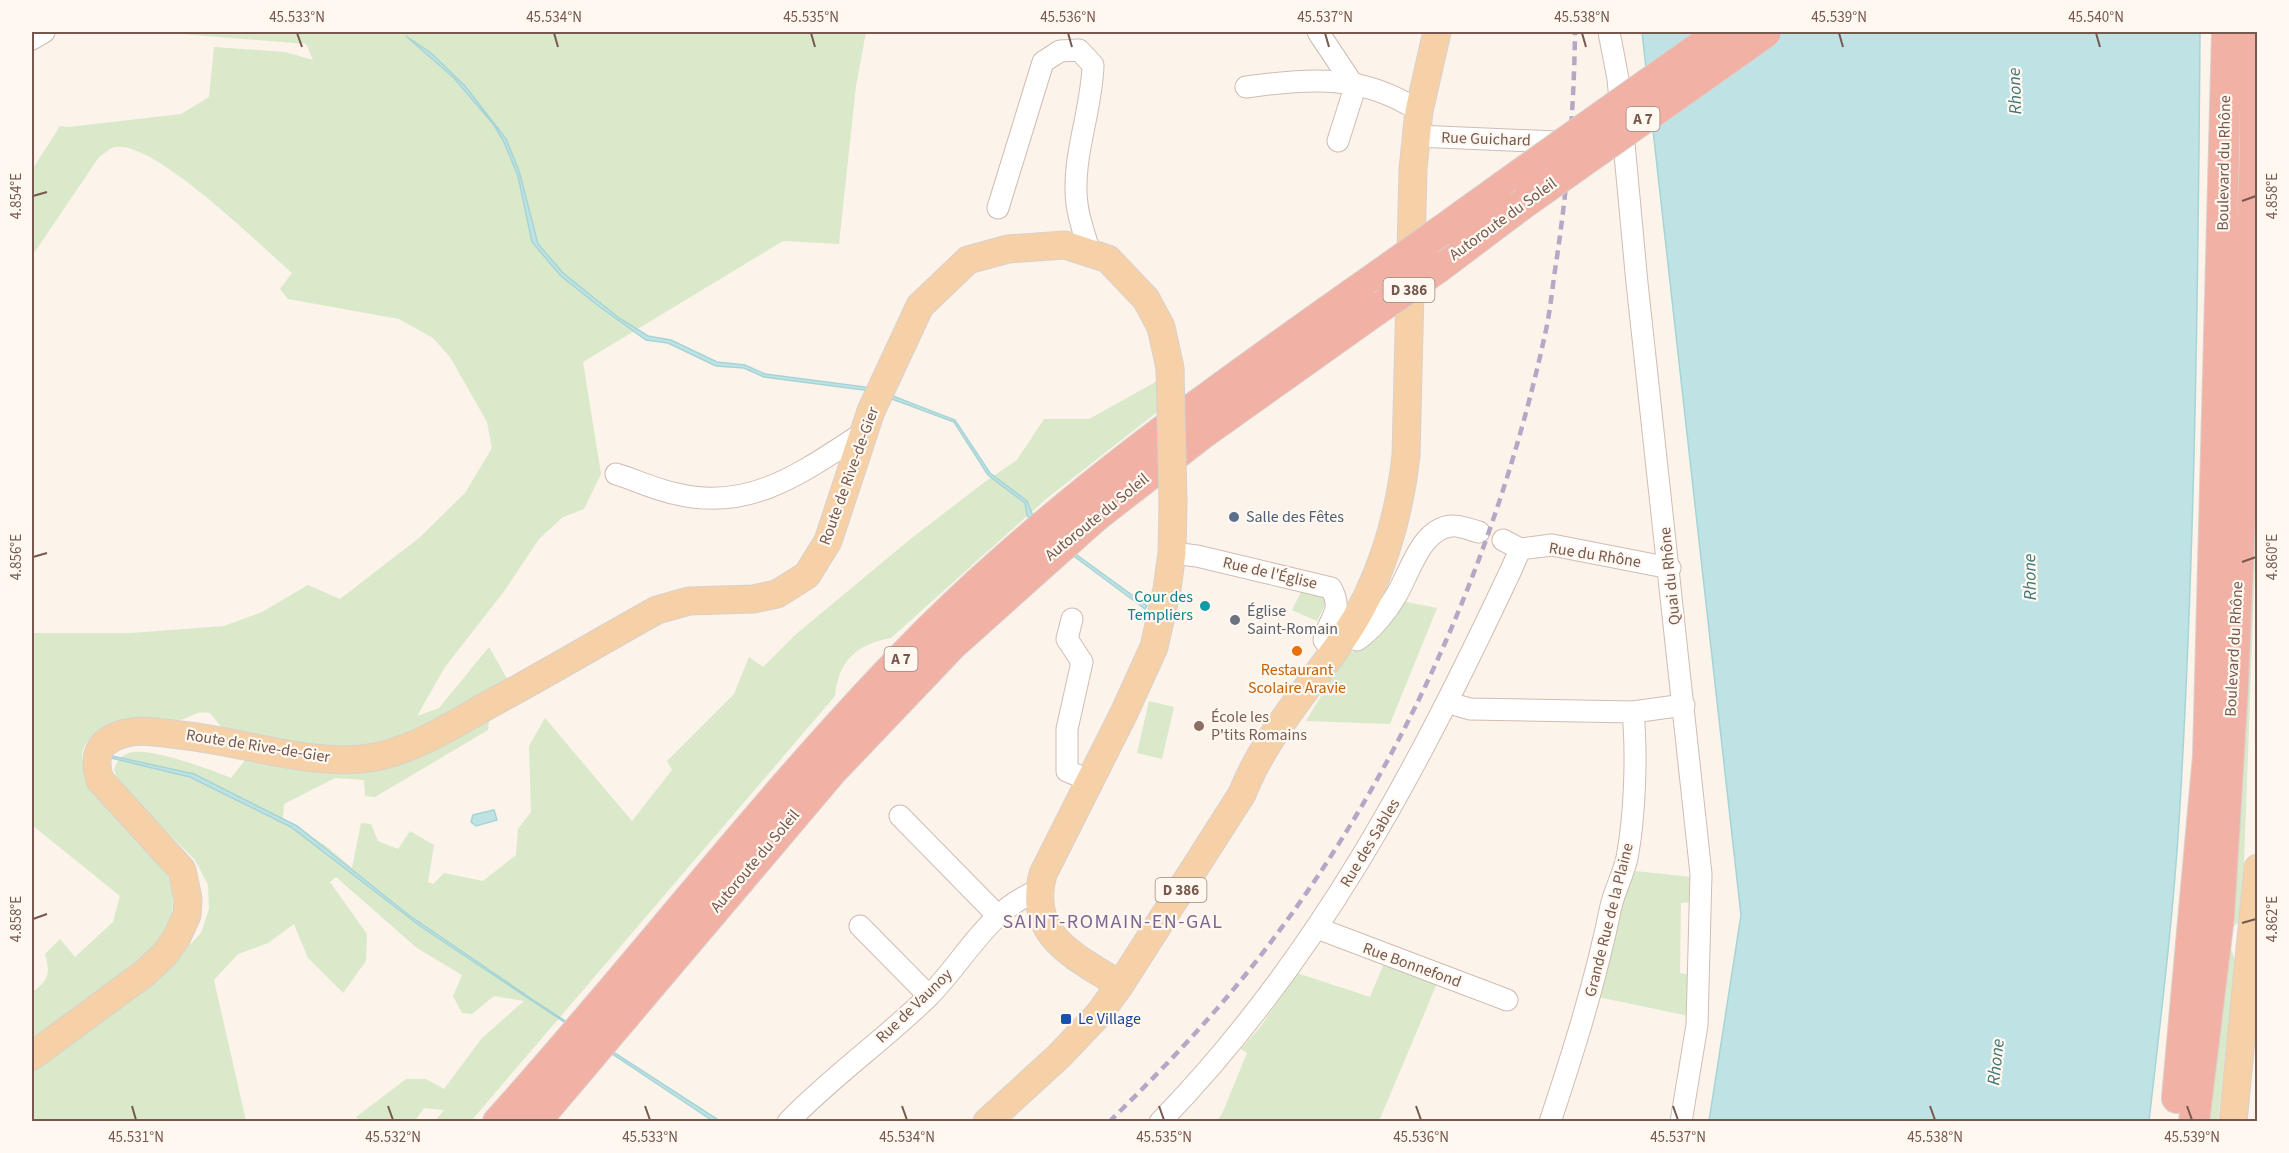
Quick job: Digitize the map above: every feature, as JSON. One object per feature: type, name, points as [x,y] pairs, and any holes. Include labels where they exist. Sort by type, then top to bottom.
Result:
[{"type":"highway","name":"Autoroute du Soleil","points":[[498,1122],[812,753],[931,629],[992,571],[1078,497],[1189,411],[1721,32]]},
{"type":"highway","name":"Autoroute du Soleil","points":[[535,1122],[832,771],[953,644],[1095,517],[1202,434],[1766,32]]},
{"type":"highway","name":"Boulevard du Rhône","points":[[2175,1122],[2208,756],[2227,32]]},
{"type":"highway","name":"Boulevard du Rhône","points":[[2194,1122],[2219,916],[2232,698],[2255,153],[2255,32]]},
{"type":"main road","name":"D 386","points":[[987,1122],[1084,1031],[1120,985],[1242,794],[1256,765],[1363,606],[1386,549],[1401,497],[1406,456],[1411,212],[1418,123],[1437,32]]},
{"type":"main road","name":"Route de Rive-de-Gier","points":[[32,1056],[145,973],[165,954],[177,938],[187,915],[188,898],[182,870],[100,780],[95,764],[98,753],[107,742],[126,733],[145,731],[196,736],[321,758],[360,759],[383,755],[460,721],[657,610],[689,601],[753,599],[777,594],[807,575],[828,540],[863,433],[920,306],[968,260],[1008,249],[1065,246],[1108,259],[1146,298],[1161,327],[1170,368],[1172,553],[1167,589],[1154,647],[1043,874],[1038,891]]},
{"type":"main road","points":[[2233,1122],[2258,868]]},
{"type":"main road","points":[[1038,891],[1040,912],[1049,934],[1120,985]]},
{"type":"street","points":[[32,39],[44,32]]},
{"type":"street","points":[[1318,32],[1354,83]]},
{"type":"street","name":"Quai du Rhône","points":[[1609,32],[1618,79],[1619,143],[1670,568],[1702,897],[1697,1025],[1681,1122]]},
{"type":"street","points":[[998,207],[1043,62],[1060,51],[1079,50],[1093,65],[1092,94],[1078,160],[1076,204],[1090,254]]},
{"type":"street","points":[[1246,87],[1317,80],[1354,83],[1383,90],[1418,123]]},
{"type":"street","points":[[1338,141],[1354,83]]},
{"type":"street","name":"Rue Guichard","points":[[1418,123],[1556,142]]},
{"type":"street","points":[[616,474],[677,495],[719,499],[789,481],[863,433]]},
{"type":"street","points":[[1340,643],[1357,640],[1367,633],[1396,595],[1425,541],[1438,531],[1452,526],[1479,532]]},
{"type":"street","name":"Rue du Rhône","points":[[1511,545],[1552,545],[1670,568]]},
{"type":"street","name":"Rue des Sables","points":[[1160,1122],[1252,1020],[1317,928],[1394,805],[1449,702],[1511,545]]},
{"type":"street","name":"Rue de l'Église","points":[[1172,553],[1197,556],[1331,588],[1337,599],[1338,609],[1326,629],[1323,640],[1340,643]]},
{"type":"street","points":[[1072,619],[1067,639],[1082,662],[1067,729],[1067,771],[1089,780]]},
{"type":"street","points":[[1449,702],[1470,709],[1633,712],[1684,705]]},
{"type":"street","name":"Grande Rue de la Plaine","points":[[1550,1122],[1582,1028],[1601,960],[1611,906],[1627,857],[1635,747],[1633,712]]},
{"type":"street","points":[[900,816],[999,916]]},
{"type":"street","name":"Rue de Vaunoy","points":[[788,1122],[929,996],[999,916],[1027,895],[1038,891]]},
{"type":"street","points":[[860,926],[929,996]]},
{"type":"street","name":"Rue Bonnefond","points":[[1317,928],[1507,1000]]},
{"type":"green space","points":[[157,32],[866,32],[856,86],[839,244],[783,241],[583,362],[601,474],[584,509],[563,517],[539,539],[505,590],[445,667],[417,716],[439,708],[489,647],[509,682],[429,729],[385,747],[362,751],[340,752],[311,748],[223,729],[210,713],[205,712],[174,721],[130,719],[106,727],[89,739],[82,757],[84,768],[90,780],[165,867],[173,893],[172,921],[154,951],[32,1047],[32,992],[42,984],[47,976],[48,967],[45,954],[60,939],[75,957],[113,922],[120,896],[32,825],[32,633],[131,633],[224,626],[262,612],[308,585],[340,599],[419,538],[465,493],[492,448],[487,422],[450,357],[433,338],[399,319],[288,299],[280,289],[292,273],[180,176],[132,149],[115,147],[99,157],[32,256],[32,170],[60,126],[69,127],[181,114],[209,97],[214,47],[285,52],[313,60],[306,44]]},
{"type":"green space","points":[[2257,351],[2257,509],[2244,864],[2239,922],[2233,927],[2231,949],[2235,960],[2218,1121],[2210,1122],[2223,1005]]},
{"type":"green space","points":[[1161,379],[1161,409],[1046,499],[891,638],[868,645],[851,656],[840,673],[835,696],[471,1121],[435,1121],[444,1110],[424,1108],[415,1121],[360,1121],[356,1117],[406,1079],[426,1079],[444,1089],[482,1038],[524,1001],[494,996],[472,1014],[462,1013],[453,996],[462,975],[417,948],[336,877],[330,882],[367,934],[366,961],[343,993],[308,958],[294,924],[268,943],[238,954],[214,980],[246,1121],[32,1122],[32,1070],[162,974],[201,933],[209,909],[208,885],[195,860],[118,783],[114,769],[123,756],[138,752],[165,756],[231,778],[250,754],[336,771],[489,719],[488,730],[375,797],[365,796],[364,780],[335,778],[284,804],[283,818],[326,846],[352,868],[361,823],[371,824],[378,841],[398,849],[410,831],[434,845],[428,882],[433,884],[444,873],[483,881],[516,855],[518,829],[531,812],[529,746],[545,718],[632,821],[672,770],[667,761],[734,694],[749,657],[763,667],[795,635],[908,541],[1017,460],[1044,419],[1089,419]]},
{"type":"green space","points":[[1302,590],[1323,593],[1327,601],[1317,621],[1292,610]]},
{"type":"green space","points":[[1401,601],[1437,608],[1390,724],[1306,721],[1344,658],[1369,640]]},
{"type":"green space","points":[[1149,701],[1174,707],[1162,759],[1137,753]]},
{"type":"green space","points":[[1635,871],[1691,877],[1692,902],[1681,903],[1680,973],[1690,975],[1689,1016],[1598,997],[1618,912]]},
{"type":"green space","points":[[1385,961],[1438,981],[1379,1121],[1216,1122],[1222,1114],[1247,1053],[1241,1049],[1261,1026],[1297,973],[1370,997]]},
{"type":"water","name":"Rhone","points":[[1642,32],[2200,32],[2195,418],[2185,708],[2174,884],[2149,1121],[1709,1121],[1741,915]]},
{"type":"water","points":[[406,36],[431,53],[465,86],[506,139],[519,171],[538,244],[563,273],[619,318],[648,336],[671,340],[717,362],[745,365],[765,374],[873,388],[871,391],[764,377],[744,368],[716,366],[668,343],[646,340],[600,307],[561,276],[532,242],[518,176],[504,142],[494,125],[454,78]]},
{"type":"water","points":[[885,393],[955,420],[990,473],[1027,501],[1037,526],[1147,606],[1145,609],[1036,528],[1027,515],[1025,503],[988,475],[954,422],[884,396]]},
{"type":"water","points":[[112,756],[194,774],[297,826],[410,916],[539,1004],[720,1121],[713,1121],[420,926],[291,827],[190,777],[111,758]]},
{"type":"water","points":[[494,810],[497,820],[476,826],[471,822],[473,815]]},
{"type":"railway","points":[[1109,1122],[1166,1065],[1220,1005],[1254,964],[1306,893],[1354,819],[1397,742],[1436,663],[1470,582],[1500,499],[1525,415],[1546,330],[1567,173],[1572,117],[1575,32]]},
{"type":"place","name":"Salle des Fêtes","points":[[1234,517]]},
{"type":"place","name":"Cour des Templiers","points":[[1205,606]]},
{"type":"place","name":"Église Saint-Romain","points":[[1235,620]]},
{"type":"place","name":"Restaurant Scolaire Aravie","points":[[1297,651]]},
{"type":"place","name":"École les P'tits Romains","points":[[1199,726]]},
{"type":"place","name":"Le Village","points":[[1066,1019]]},
{"type":"district","name":"SAINT-ROMAIN-EN-GAL","points":[[1113,922]]}]
